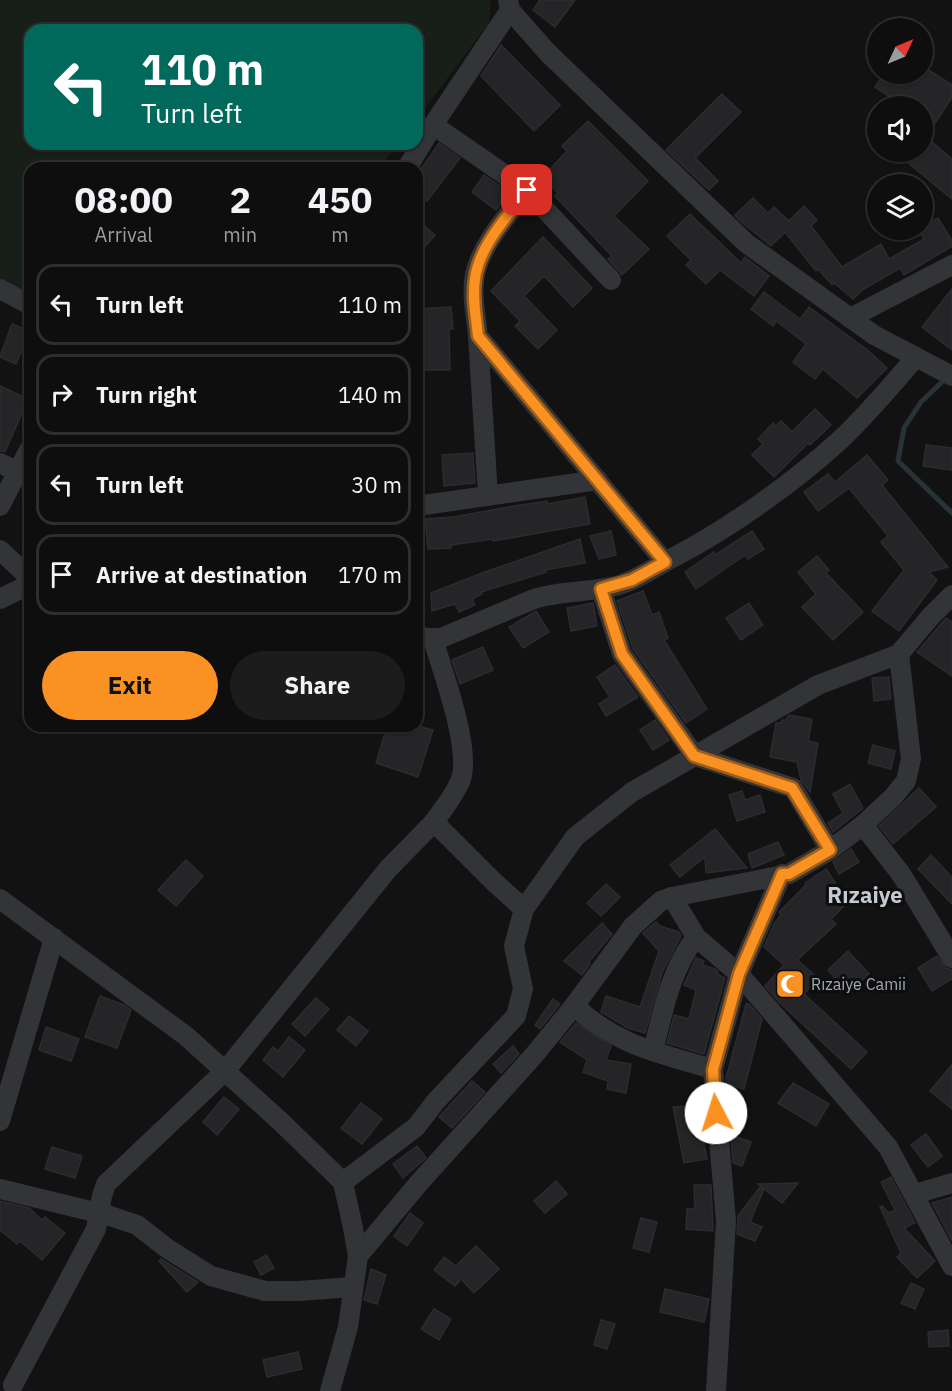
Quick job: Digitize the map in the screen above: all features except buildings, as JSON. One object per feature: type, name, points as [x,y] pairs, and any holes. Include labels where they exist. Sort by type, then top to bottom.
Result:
[{"type":"street","points":[[423,141],[509,5],[548,53],[746,243],[874,335],[944,372]]},
{"type":"street","points":[[433,124],[527,190],[611,280]]},
{"type":"street","points":[[488,496],[474,292],[479,261],[488,244],[527,190]]},
{"type":"street","points":[[850,318],[952,265]]},
{"type":"street","points":[[0,289],[24,302]]},
{"type":"street","points":[[478,336],[665,562]]},
{"type":"street","points":[[13,1385],[96,1229],[106,1184],[225,1071],[388,869],[434,822],[456,790],[461,779],[464,757],[461,738],[425,637],[449,635],[534,598],[601,589],[632,580],[702,543],[815,462],[861,419],[916,357]]},
{"type":"street","points":[[0,506],[24,460]]},
{"type":"street","points":[[0,463],[18,472]]},
{"type":"street","points":[[423,505],[598,480]]},
{"type":"street","points":[[0,550],[24,572]]},
{"type":"street","points":[[0,599],[24,587]]},
{"type":"street","points":[[601,589],[622,654],[694,756],[792,788],[830,850]]},
{"type":"street","points":[[343,1182],[416,1127],[436,1101],[516,1016],[523,989],[514,946],[524,909],[575,837],[632,792],[818,685],[899,654],[952,595]]},
{"type":"street","points":[[357,1256],[418,1184],[535,1054],[633,926],[661,901],[789,874],[830,850],[863,825],[901,789],[910,771],[911,759],[899,654]]},
{"type":"street","points":[[434,822],[524,909]]},
{"type":"street","points":[[863,825],[901,874],[952,958]]},
{"type":"street","points":[[716,1391],[726,1221],[713,1070],[739,974],[782,874]]},
{"type":"street","points":[[672,897],[696,938],[739,974],[888,1147],[952,1266]]},
{"type":"street","points":[[0,898],[186,1036],[343,1182],[354,1228],[357,1256],[348,1327],[330,1391]]},
{"type":"street","points":[[653,1051],[672,979],[681,959],[696,938]]},
{"type":"street","points":[[0,1120],[54,939]]},
{"type":"street","points":[[574,1006],[615,1036],[713,1070]]},
{"type":"street","points":[[915,1194],[952,1183]]},
{"type":"street","points":[[0,1189],[100,1213],[137,1225],[168,1249],[211,1276],[265,1291],[353,1287]]},
{"type":"shaded area","points":[[0,0],[491,0],[489,23],[423,111],[423,24],[24,24],[24,150],[394,150],[384,162],[24,162],[24,292],[0,281]]},
{"type":"waterway","points":[[946,378],[921,402],[904,428],[898,461],[952,513]]},
{"type":"place","name":"Rızaiye Camii","points":[[790,984]]},
{"type":"district","name":"Rızaiye","points":[[865,895]]},
{"type":"route","points":[[527,190],[488,244],[479,261],[474,292],[478,336],[665,562],[632,580],[601,589],[622,654],[694,756],[792,788],[830,850],[789,874],[782,874],[739,974],[713,1070],[716,1113]]}]
